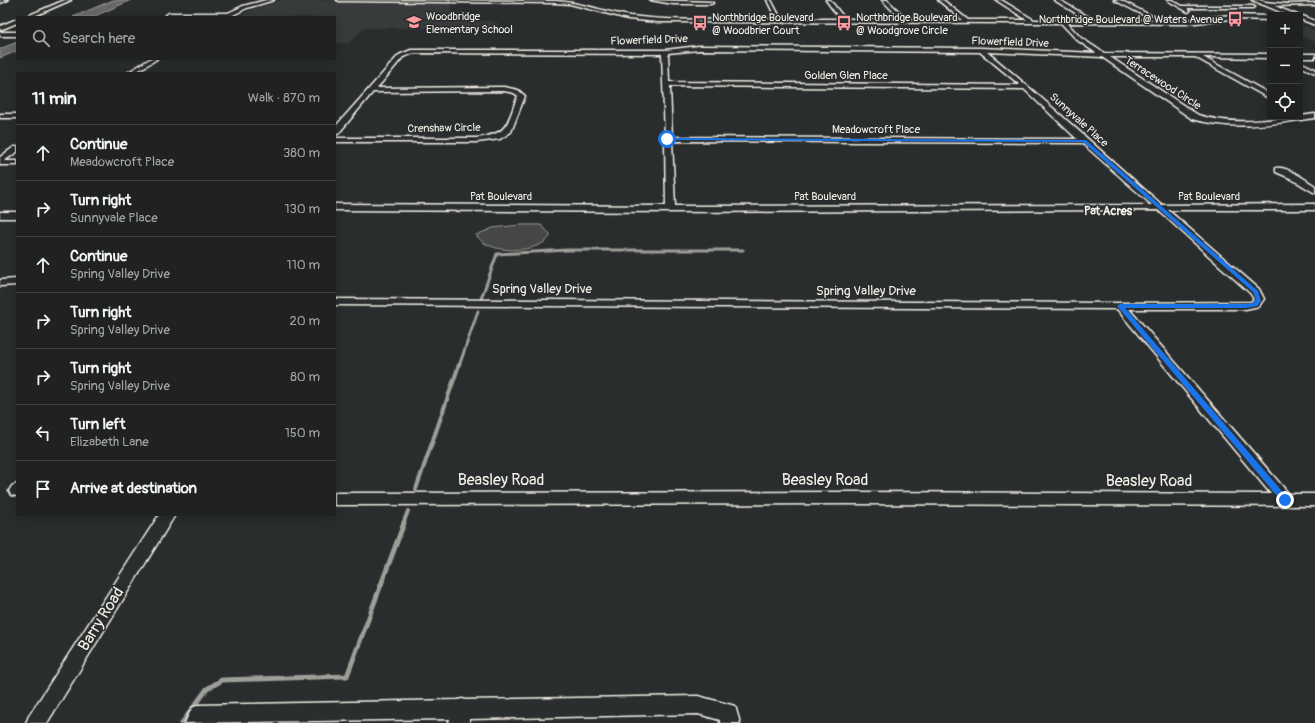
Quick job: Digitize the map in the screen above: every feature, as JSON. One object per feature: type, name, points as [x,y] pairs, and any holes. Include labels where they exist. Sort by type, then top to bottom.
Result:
[{"type":"main road","points":[[1245,0],[1275,12]]},
{"type":"main road","points":[[1249,0],[1266,4]]},
{"type":"main road","points":[[1255,0],[1286,12]]},
{"type":"main road","points":[[1303,18],[1315,23]]},
{"type":"main road","points":[[1303,23],[1315,28]]},
{"type":"street","points":[[0,2],[6,0]]},
{"type":"street","points":[[30,16],[69,0]]},
{"type":"street","points":[[169,15],[228,16],[272,0]]},
{"type":"street","points":[[340,0],[522,0],[570,3],[612,14],[642,19],[715,17],[779,20],[1187,22],[1212,18],[1267,17]]},
{"type":"street","points":[[652,0],[673,3],[711,1],[713,8]]},
{"type":"street","points":[[769,0],[779,20]]},
{"type":"street","points":[[828,0],[844,20]]},
{"type":"street","points":[[884,0],[906,21]]},
{"type":"street","points":[[940,0],[968,22]]},
{"type":"street","points":[[998,0],[1032,21]]},
{"type":"street","points":[[1056,0],[1093,22]]},
{"type":"street","points":[[1116,0],[1160,22]]},
{"type":"street","points":[[1169,0],[1181,7],[1212,18]]},
{"type":"street","points":[[1266,4],[1289,2],[1315,4]]},
{"type":"street","points":[[1302,4],[1315,9]]},
{"type":"street","points":[[1181,7],[1252,7]]},
{"type":"street","points":[[0,28],[16,21]]},
{"type":"street","name":"Terracewood Circle","points":[[1063,22],[1079,39],[1195,117],[1208,121],[1229,124],[1253,124],[1278,120]]},
{"type":"street","points":[[0,34],[16,34]]},
{"type":"street","name":"Flowerfield Drive","points":[[373,90],[401,56],[413,51],[665,52],[699,48],[981,50],[1102,55],[1267,56]]},
{"type":"street","name":"Sunnyvale Place","points":[[981,50],[1026,86],[1084,141],[1160,208]]},
{"type":"street","points":[[665,52],[667,139],[671,209]]},
{"type":"street","points":[[1196,56],[1267,96]]},
{"type":"street","points":[[1303,56],[1315,56]]},
{"type":"street","points":[[132,72],[152,60]]},
{"type":"street","points":[[143,72],[162,60]]},
{"type":"street","points":[[1303,65],[1315,71]]},
{"type":"street","name":"Golden Glen Place","points":[[666,84],[1026,86]]},
{"type":"street","name":"Crenshaw Circle","points":[[336,140],[477,140],[496,137],[508,130],[522,96],[516,91],[504,89],[373,90]]},
{"type":"street","points":[[336,131],[373,90]]},
{"type":"street","points":[[0,116],[16,116]]},
{"type":"street","points":[[1303,116],[1315,122]]},
{"type":"street","name":"Terracewood Circle","points":[[1303,116],[1315,116]]},
{"type":"street","name":"Meadowcroft Place","points":[[667,139],[1084,141]]},
{"type":"street","points":[[0,151],[16,142]]},
{"type":"street","points":[[0,160],[16,150]]},
{"type":"street","points":[[0,163],[16,163]]},
{"type":"street","points":[[1278,170],[1293,176],[1315,190]]},
{"type":"street","name":"Pat Boulevard","points":[[336,207],[671,209],[1315,207]]},
{"type":"street","name":"Spring Valley Drive","points":[[336,302],[1120,306],[1246,306],[1255,304],[1259,299],[1255,291],[1160,208]]},
{"type":"street","points":[[0,215],[16,214]]},
{"type":"street","points":[[0,282],[16,282]]},
{"type":"street","points":[[1120,306],[1285,500]]},
{"type":"street","name":"Beasley Road","points":[[336,499],[860,498],[1315,500]]},
{"type":"street","name":"Barry Road","points":[[36,723],[166,516]]},
{"type":"street","points":[[195,723],[199,715],[460,716],[698,705],[728,713],[730,723]]},
{"type":"shaded area","points":[[113,0],[131,0],[95,16],[75,16]]},
{"type":"shaded area","name":"Woodbridge Elementary School","points":[[281,0],[333,0],[351,3],[450,2],[451,11],[475,15],[470,16],[470,19],[499,23],[496,28],[364,28],[349,43],[336,43],[336,16],[240,16],[248,11]]},
{"type":"shaded area","points":[[1303,25],[1315,30],[1315,42],[1303,37]]},
{"type":"shaded area","points":[[16,42],[16,51],[0,58],[0,49]]},
{"type":"shaded area","points":[[520,225],[541,225],[551,235],[546,241],[539,245],[531,248],[512,250],[495,248],[481,241],[476,235],[493,228]]},
{"type":"waterway","points":[[481,299],[497,254],[567,250],[743,250]]},
{"type":"waterway","points":[[459,366],[478,311]]},
{"type":"waterway","points":[[416,489],[459,365]]},
{"type":"waterway","points":[[403,524],[408,511]]},
{"type":"waterway","points":[[182,723],[207,689],[222,680],[347,676],[404,523]]},
{"type":"place","name":"Northbridge Boulevard @ Waters Avenue","points":[[1235,19]]},
{"type":"place","name":"Woodbridge Elementary School","points":[[414,22]]},
{"type":"place","name":"Northbridge Boulevard @ Woodbrier Court","points":[[700,23]]},
{"type":"place","name":"Northbridge Boulevard @ Woodgrove Circle","points":[[844,23]]},
{"type":"district","name":"Pat Acres","points":[[1108,211]]},
{"type":"route","points":[[667,139],[1084,141],[1255,291],[1259,299],[1255,304],[1246,306],[1120,306],[1285,500]]}]
